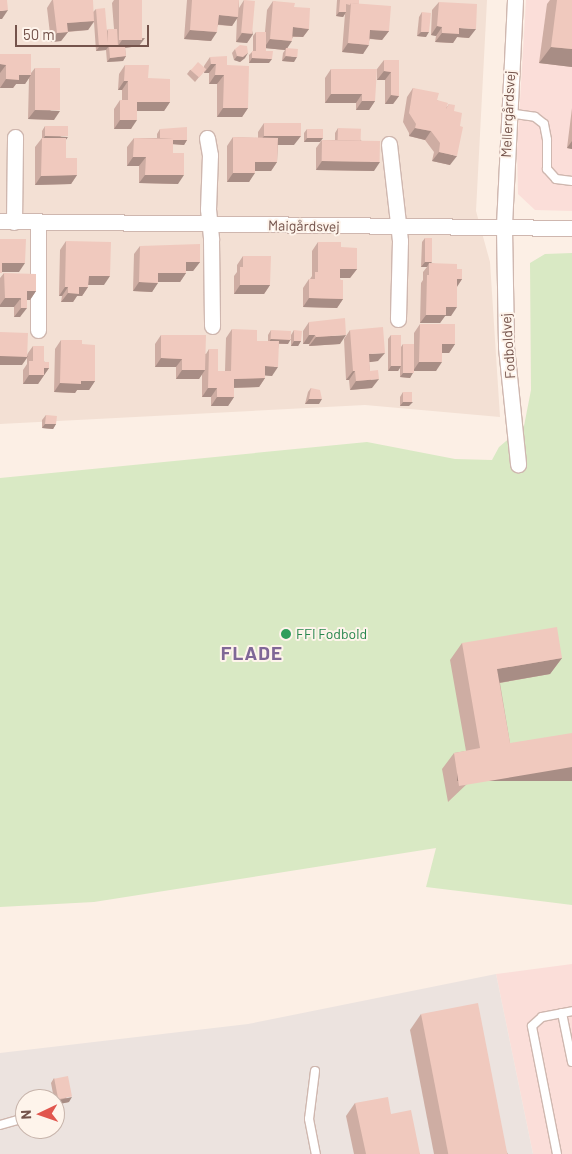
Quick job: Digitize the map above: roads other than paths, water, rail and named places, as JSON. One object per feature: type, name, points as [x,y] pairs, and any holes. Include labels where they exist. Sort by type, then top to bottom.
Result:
[{"type":"street","name":"Mellergårdsvej","points":[[504,228],[508,113],[516,0]]},
{"type":"street","name":"Maigårdsvej","points":[[15,137],[7,221],[572,228]]},
{"type":"street","points":[[208,138],[210,155],[212,326]]},
{"type":"street","points":[[389,144],[400,241],[398,319]]},
{"type":"street","points":[[38,222],[38,330]]},
{"type":"street","name":"Fodboldvej","points":[[504,228],[506,347],[518,464]]},
{"type":"lane","points":[[508,113],[535,117],[544,124],[547,140],[547,169],[556,180],[572,180]]},
{"type":"lane","points":[[557,1154],[532,1026],[542,1017],[572,1011]]},
{"type":"lane","points":[[562,1013],[572,1062]]},
{"type":"lane","points":[[315,1071],[309,1119],[316,1154]]},
{"type":"lane","points":[[0,1125],[15,1121]]},
{"type":"place","name":"FFI Fodbold","points":[[286,634]]},
{"type":"district","name":"FLADE","points":[[252,653]]}]
